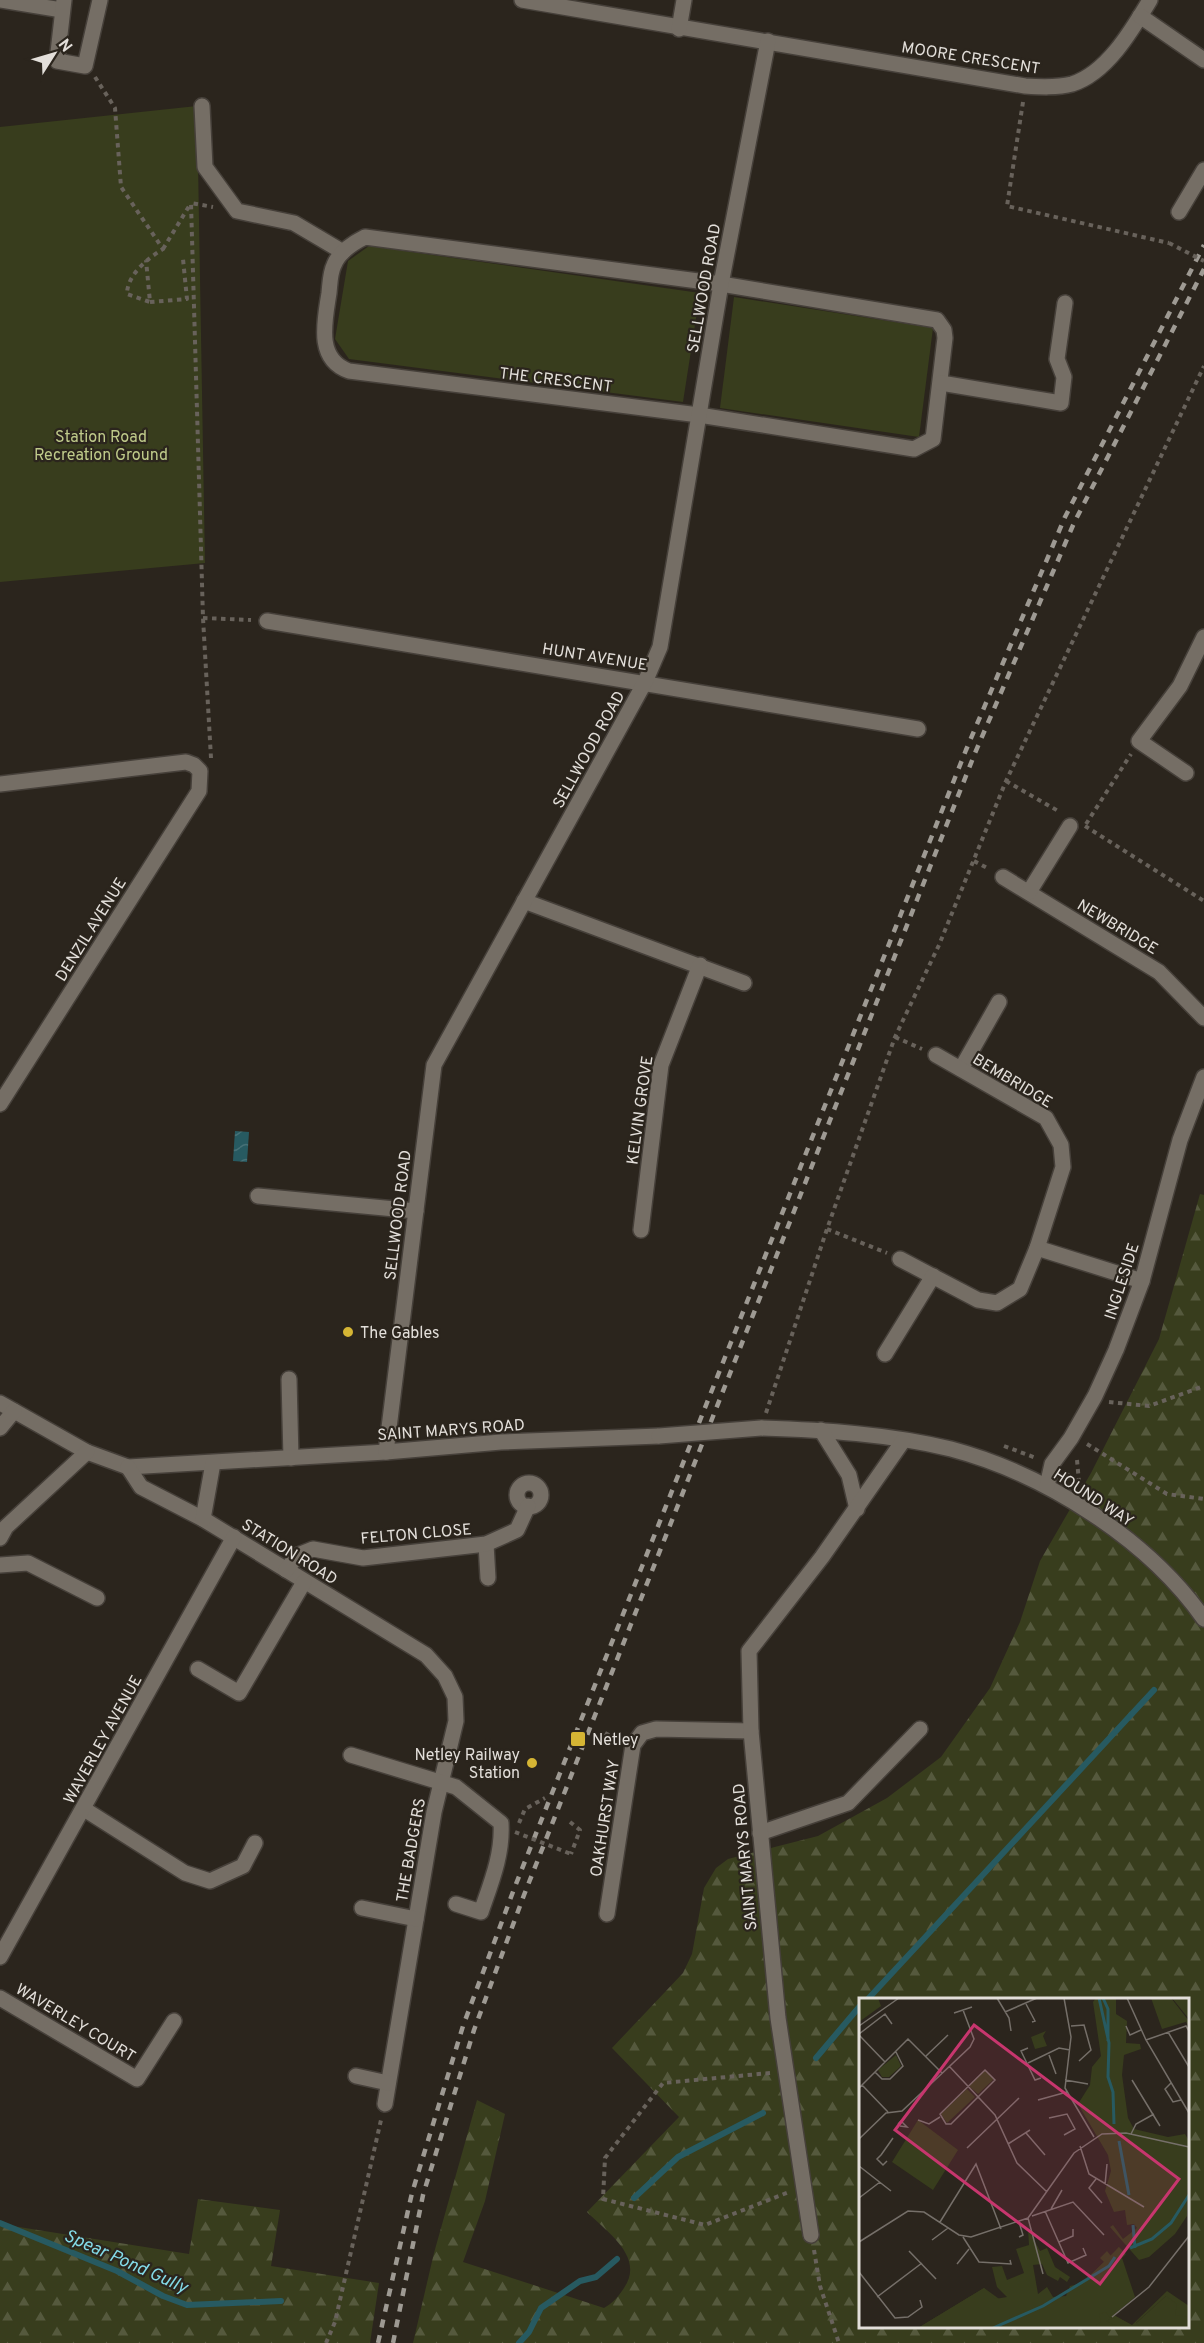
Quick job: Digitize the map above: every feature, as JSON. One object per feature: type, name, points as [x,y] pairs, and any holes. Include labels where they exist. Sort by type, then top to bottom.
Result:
[{"type":"street","points":[[0,0],[63,5],[57,62],[86,66],[100,0]]},
{"type":"street","name":"MOORE CRESCENT","points":[[522,0],[1025,86],[1072,84],[1098,70],[1150,0]]},
{"type":"street","points":[[679,28],[684,0]]},
{"type":"street","points":[[1140,16],[1204,60]]},
{"type":"street","name":"SELLWOOD ROAD","points":[[386,1452],[434,1065],[645,682],[660,647],[721,284],[768,41]]},
{"type":"street","points":[[202,106],[206,167],[237,211],[294,223],[344,252]]},
{"type":"street","points":[[1179,212],[1204,170]]},
{"type":"street","name":"THE CRESCENT","points":[[364,237],[721,284],[937,320],[944,330],[945,338],[933,439],[923,447],[914,449],[699,415],[339,368],[327,351],[322,335],[334,265],[344,252],[364,237]]},
{"type":"street","points":[[941,383],[1061,403],[1064,377],[1057,358],[1065,303]]},
{"type":"street","name":"HUNT AVENUE","points":[[267,621],[918,729]]},
{"type":"street","points":[[1186,773],[1139,741],[1180,686],[1204,637]]},
{"type":"street","points":[[0,784],[186,762],[206,766]]},
{"type":"street","name":"DENZIL AVENUE","points":[[0,1104],[199,791],[206,766]]},
{"type":"street","points":[[1029,892],[1074,822]]},
{"type":"street","name":"NEWBRIDGE","points":[[1003,877],[1159,972],[1204,1018]]},
{"type":"street","points":[[524,901],[744,983]]},
{"type":"street","name":"KELVIN GROVE","points":[[641,1230],[660,1065],[700,965]]},
{"type":"street","points":[[961,1069],[999,1002]]},
{"type":"street","name":"BEMBRIDGE","points":[[900,1259],[978,1300],[997,1303],[1020,1289],[1037,1248],[1063,1167],[1062,1145],[1046,1118],[936,1055]]},
{"type":"street","name":"INGLESIDE","points":[[1047,1485],[1052,1464],[1071,1438],[1095,1396],[1116,1350],[1142,1281],[1180,1140],[1204,1077]]},
{"type":"street","points":[[258,1196],[416,1211]]},
{"type":"street","points":[[1037,1248],[1142,1281]]},
{"type":"street","points":[[885,1354],[933,1276]]},
{"type":"street","points":[[290,1379],[291,1458]]},
{"type":"street","points":[[0,1403],[87,1452],[6,1527],[0,1538]]},
{"type":"street","points":[[0,1428],[14,1411]]},
{"type":"street","name":"SAINT MARYS ROAD","points":[[87,1452],[128,1467],[386,1452],[501,1442],[659,1436],[761,1428],[821,1430],[903,1441],[857,1509],[749,1651],[751,1731],[778,2018],[811,2235]]},
{"type":"street","points":[[821,1430],[849,1475],[857,1509]]},
{"type":"street","name":"HOUND WAY","points":[[903,1441],[951,1450],[1047,1485],[1114,1528],[1152,1561],[1192,1601],[1204,1619]]},
{"type":"street","points":[[203,1519],[213,1463]]},
{"type":"street","name":"STATION ROAD","points":[[128,1467],[141,1487],[203,1519],[357,1613]]},
{"type":"street","name":"FELTON CLOSE","points":[[286,1570],[298,1555],[313,1549],[363,1558],[486,1544],[517,1530],[528,1506]]},
{"type":"street","name":"WAVERLEY AVENUE","points":[[0,1957],[234,1538]]},
{"type":"street","points":[[486,1544],[488,1578]]},
{"type":"street","points":[[0,1565],[28,1563],[97,1598]]},
{"type":"street","points":[[198,1669],[239,1693],[304,1582]]},
{"type":"street","name":"THE BADGERS","points":[[357,1613],[426,1655],[445,1676],[455,1697],[456,1720],[441,1781],[385,2104]]},
{"type":"street","name":"OAKHURST WAY","points":[[607,1914],[633,1745],[642,1733],[656,1728],[751,1731]]},
{"type":"street","points":[[760,1833],[848,1803],[920,1729]]},
{"type":"street","points":[[351,1755],[456,1787],[501,1823],[502,1838],[496,1865],[481,1912],[456,1904]]},
{"type":"street","points":[[84,1809],[184,1873],[210,1881],[243,1866],[255,1843]]},
{"type":"street","points":[[362,1908],[416,1919]]},
{"type":"street","name":"WAVERLEY COURT","points":[[0,1998],[137,2079],[174,2021]]},
{"type":"street","points":[[357,2076],[388,2083]]},
{"type":"path","points":[[86,66],[91,70],[115,108],[121,187],[163,249]]},
{"type":"path","points":[[1025,86],[1006,206],[1168,243],[1204,261]]},
{"type":"path","points":[[183,259],[187,299],[150,302],[127,294],[127,286],[146,260],[163,249],[191,202]]},
{"type":"path","points":[[191,202],[237,211]]},
{"type":"path","points":[[191,202],[206,766]]},
{"type":"path","points":[[146,260],[150,302]]},
{"type":"path","points":[[766,1413],[827,1229],[895,1037],[939,945],[1006,781],[1204,366]]},
{"type":"path","points":[[203,618],[267,621]]},
{"type":"path","points":[[1074,822],[1139,741]]},
{"type":"path","points":[[1006,781],[1204,901]]},
{"type":"path","points":[[895,1037],[936,1055]]},
{"type":"path","points":[[827,1229],[900,1259]]},
{"type":"path","points":[[1110,1402],[1149,1406],[1204,1386]]},
{"type":"path","points":[[1079,1482],[1076,1462],[1084,1442],[1167,1494],[1204,1499]]},
{"type":"path","points":[[525,1809],[545,1798]]},
{"type":"path","points":[[515,1832],[571,1854],[580,1830],[570,1822]]},
{"type":"path","points":[[786,2072],[663,2083],[605,2158],[603,2199],[705,2225],[803,2186]]},
{"type":"path","points":[[326,2343],[335,2322],[385,2104]]},
{"type":"path","points":[[811,2235],[820,2286],[839,2343]]},
{"type":"green space","name":"Station Road Recreation Ground","points":[[197,106],[205,563],[0,582],[0,127]]},
{"type":"green space","points":[[369,246],[700,293],[683,402],[349,359],[335,339],[348,261]]},
{"type":"green space","points":[[734,297],[933,328],[919,437],[720,408]]},
{"type":"green space","points":[[1200,1194],[1204,1195],[1204,2343],[413,2343],[434,2253],[477,2100],[505,2114],[485,2201],[463,2262],[604,2308],[620,2294],[629,2277],[630,2266],[627,2256],[613,2237],[587,2212],[679,2117],[612,2048],[683,1973],[692,1954],[704,1888],[716,1868],[728,1859],[818,1836],[887,1798],[941,1757],[990,1688],[1020,1622],[1040,1561],[1091,1473],[1159,1339]]},
{"type":"green space","points":[[198,2199],[280,2210],[271,2266],[379,2283],[370,2343],[0,2343],[0,2224],[189,2254]]},
{"type":"water","points":[[235,1131],[249,1132],[247,1162],[233,1161]]},
{"type":"waterway","points":[[869,1998],[1154,1690]]},
{"type":"waterway","points":[[816,2058],[859,2007]]},
{"type":"waterway","points":[[634,2198],[678,2157],[763,2113]]},
{"type":"waterway","name":"Spear Pond Gully","points":[[0,2223],[117,2271],[163,2296],[187,2305],[281,2301]]},
{"type":"waterway","points":[[519,2343],[529,2332],[541,2308],[580,2281],[596,2277],[617,2259]]},
{"type":"railway","points":[[378,2343],[412,2193],[463,2026],[514,1889],[966,750],[1065,517],[1204,245]]},
{"type":"railway","points":[[393,2343],[423,2195],[474,2030],[524,1895],[975,753],[1074,523],[1204,269]]},
{"type":"place","name":"The Gables","points":[[348,1332]]},
{"type":"place","name":"Netley","points":[[578,1739]]},
{"type":"place","name":"Netley Railway Station","points":[[532,1763]]}]
